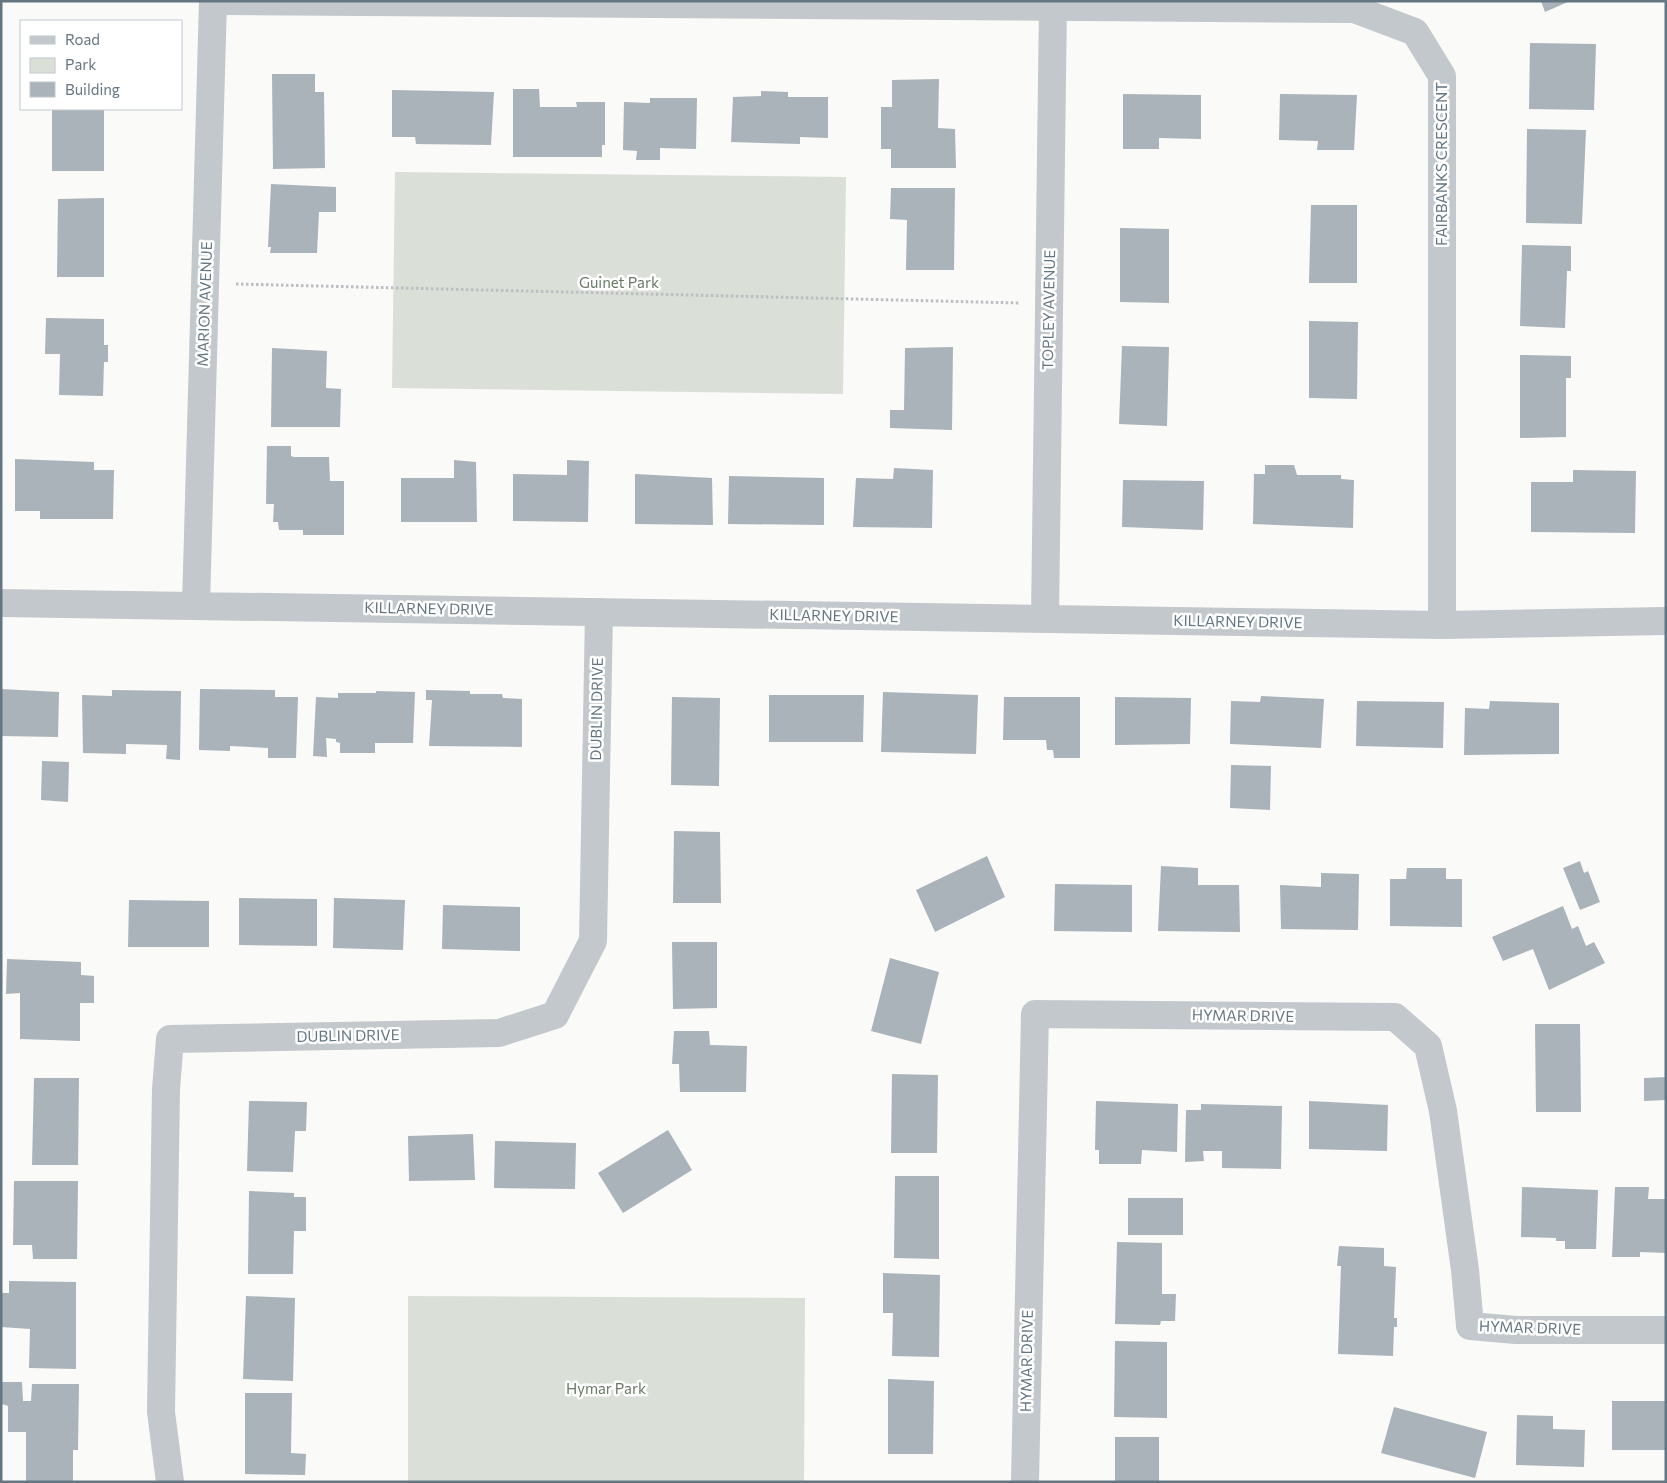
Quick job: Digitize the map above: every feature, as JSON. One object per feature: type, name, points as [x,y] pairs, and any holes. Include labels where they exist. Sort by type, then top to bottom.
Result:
[{"type":"street","name":"MARION AVENUE","points":[[196,606],[213,1]]},
{"type":"street","name":"FAIRBANKS CRESCENT","points":[[228,1],[1053,4],[1354,10],[1415,32],[1442,76],[1442,624]]},
{"type":"street","name":"TOPLEY AVENUE","points":[[1045,619],[1053,4]]},
{"type":"street","name":"KILLARNEY DRIVE","points":[[1,603],[1442,624],[1666,621]]},
{"type":"street","name":"DUBLIN DRIVE","points":[[170,1482],[160,1412],[166,1089],[170,1040],[499,1032],[555,1015],[593,941],[599,612]]},
{"type":"street","name":"HYMAR DRIVE","points":[[1025,1482],[1036,1014],[1394,1017],[1428,1046],[1443,1111],[1465,1270],[1470,1326],[1516,1330],[1666,1330]]},
{"type":"path","points":[[205,284],[1049,304]]},
{"type":"green space","name":"Guinet Park","points":[[395,172],[846,177],[843,394],[392,388]]},
{"type":"green space","name":"Hymar Park","points":[[408,1296],[805,1298],[804,1482],[408,1482]]},
{"type":"building","points":[[1541,1],[1570,1],[1545,12]]},
{"type":"building","points":[[1530,43],[1596,44],[1594,110],[1529,109]]},
{"type":"building","points":[[272,74],[315,74],[315,92],[324,92],[325,168],[273,169]]},
{"type":"building","points":[[939,79],[938,128],[955,129],[956,168],[891,168],[891,149],[881,149],[881,107],[892,107],[892,80]]},
{"type":"building","points":[[513,89],[539,89],[540,107],[577,107],[576,102],[605,102],[605,145],[602,145],[602,157],[513,157]]},
{"type":"building","points":[[392,90],[494,92],[491,145],[416,144],[415,137],[392,137]]},
{"type":"building","points":[[761,91],[788,92],[788,97],[828,97],[828,138],[800,137],[800,144],[731,142],[733,97],[761,96]]},
{"type":"building","points":[[1123,94],[1201,95],[1201,139],[1159,138],[1159,149],[1123,149]]},
{"type":"building","points":[[1280,94],[1357,95],[1354,150],[1317,150],[1318,141],[1279,140]]},
{"type":"building","points":[[650,98],[697,98],[696,149],[660,148],[660,160],[636,160],[637,151],[623,150],[624,102],[650,103]]},
{"type":"building","points":[[52,110],[104,110],[104,171],[52,171]]},
{"type":"building","points":[[1527,129],[1586,130],[1582,224],[1526,223]]},
{"type":"building","points":[[271,184],[336,187],[336,212],[319,212],[317,253],[270,253],[271,247],[268,247]]},
{"type":"building","points":[[891,188],[955,188],[954,270],[906,270],[907,220],[890,219]]},
{"type":"building","points":[[104,198],[104,277],[57,277],[58,199]]},
{"type":"building","points":[[1311,205],[1357,205],[1357,283],[1309,283]]},
{"type":"building","points":[[1120,228],[1169,229],[1169,303],[1120,302]]},
{"type":"building","points":[[1522,245],[1571,246],[1571,271],[1567,271],[1565,328],[1520,326]]},
{"type":"building","points":[[46,318],[104,319],[104,345],[108,345],[108,362],[104,362],[103,396],[59,395],[60,354],[45,354]]},
{"type":"building","points":[[1309,321],[1358,322],[1357,399],[1309,398]]},
{"type":"building","points":[[1122,346],[1169,347],[1167,426],[1119,424]]},
{"type":"building","points":[[953,347],[952,430],[890,428],[890,410],[904,410],[905,348]]},
{"type":"building","points":[[272,348],[327,351],[326,388],[341,389],[340,427],[271,427]]},
{"type":"building","points":[[1520,355],[1571,356],[1571,378],[1566,378],[1566,437],[1520,438]]},
{"type":"building","points":[[267,446],[291,446],[291,456],[294,457],[329,457],[330,481],[344,481],[344,535],[303,535],[303,530],[279,530],[278,522],[273,522],[274,504],[266,504]]},
{"type":"building","points":[[15,459],[94,462],[94,470],[114,470],[113,519],[40,519],[40,511],[15,511]]},
{"type":"building","points":[[454,460],[476,462],[477,522],[401,522],[401,478],[454,478]]},
{"type":"building","points":[[567,460],[589,461],[588,522],[513,521],[513,474],[567,475]]},
{"type":"building","points":[[1265,465],[1294,465],[1297,475],[1341,475],[1341,479],[1354,480],[1353,528],[1253,524],[1254,474],[1265,474]]},
{"type":"building","points":[[894,468],[933,470],[932,528],[853,527],[856,478],[893,479]]},
{"type":"building","points":[[1573,470],[1636,471],[1635,533],[1531,532],[1531,482],[1573,482]]},
{"type":"building","points":[[635,474],[712,478],[713,525],[635,524]]},
{"type":"building","points":[[729,476],[824,478],[824,525],[728,524]]},
{"type":"building","points":[[1123,480],[1204,481],[1203,530],[1122,527]]},
{"type":"building","points":[[1,689],[59,692],[58,737],[1,736]]},
{"type":"building","points":[[200,689],[275,690],[275,697],[298,697],[296,758],[268,758],[268,748],[230,746],[230,751],[199,750]]},
{"type":"building","points":[[112,690],[181,691],[180,760],[166,759],[167,745],[126,744],[126,754],[83,753],[82,695],[112,696]]},
{"type":"building","points":[[426,690],[470,691],[470,694],[502,694],[503,698],[522,699],[522,747],[429,746],[432,700],[426,700]]},
{"type":"building","points":[[376,691],[415,692],[413,743],[375,743],[375,753],[340,753],[340,743],[336,742],[336,739],[326,738],[327,757],[313,756],[316,697],[338,698],[338,693],[376,693]]},
{"type":"building","points":[[883,692],[978,695],[976,754],[881,752]]},
{"type":"building","points":[[769,695],[864,695],[863,742],[769,742]]},
{"type":"building","points":[[1261,696],[1324,699],[1321,748],[1230,744],[1231,701],[1260,702]]},
{"type":"building","points":[[672,697],[720,698],[719,786],[671,785]]},
{"type":"building","points":[[1004,697],[1080,697],[1080,758],[1054,758],[1053,750],[1047,750],[1046,740],[1003,740]]},
{"type":"building","points":[[1115,697],[1191,698],[1190,744],[1115,745]]},
{"type":"building","points":[[1357,701],[1444,702],[1443,748],[1356,746]]},
{"type":"building","points":[[1490,701],[1559,703],[1559,754],[1464,755],[1465,708],[1489,709]]},
{"type":"building","points":[[42,761],[69,762],[68,802],[41,800]]},
{"type":"building","points":[[1231,765],[1271,766],[1270,810],[1230,808]]},
{"type":"building","points":[[674,831],[720,832],[721,903],[673,903]]},
{"type":"building","points":[[987,856],[1005,897],[935,932],[916,890]]},
{"type":"building","points":[[1580,861],[1584,873],[1588,871],[1600,902],[1580,910],[1563,868]]},
{"type":"building","points":[[1161,866],[1198,868],[1198,885],[1239,885],[1240,932],[1158,931]]},
{"type":"building","points":[[1407,868],[1446,868],[1446,879],[1462,879],[1462,927],[1390,926],[1390,879],[1406,879]]},
{"type":"building","points":[[1321,873],[1359,874],[1358,930],[1281,929],[1280,885],[1321,887]]},
{"type":"building","points":[[1055,884],[1132,885],[1132,932],[1054,931]]},
{"type":"building","points":[[239,898],[317,899],[317,946],[239,945]]},
{"type":"building","points":[[334,898],[405,900],[403,950],[333,948]]},
{"type":"building","points":[[129,900],[209,901],[209,947],[128,947]]},
{"type":"building","points":[[443,905],[520,907],[520,951],[442,949]]},
{"type":"building","points":[[1563,906],[1572,929],[1578,926],[1586,946],[1594,942],[1605,963],[1549,990],[1533,949],[1503,961],[1492,937]]},
{"type":"building","points":[[672,942],[717,942],[717,1008],[673,1009]]},
{"type":"building","points":[[890,958],[939,972],[921,1044],[871,1031]]},
{"type":"building","points":[[7,959],[81,962],[81,975],[94,976],[94,1003],[80,1003],[80,1041],[20,1039],[20,993],[6,994]]},
{"type":"building","points":[[1535,1024],[1580,1024],[1581,1112],[1536,1112]]},
{"type":"building","points":[[674,1031],[709,1031],[710,1045],[747,1046],[746,1092],[680,1092],[679,1064],[672,1064]]},
{"type":"building","points":[[892,1074],[938,1075],[937,1153],[891,1153]]},
{"type":"building","points":[[1666,1077],[1666,1100],[1644,1101],[1644,1078]]},
{"type":"building","points":[[34,1078],[79,1078],[78,1165],[32,1165]]},
{"type":"building","points":[[249,1101],[307,1102],[306,1131],[295,1131],[293,1172],[247,1171]]},
{"type":"building","points":[[1096,1101],[1178,1104],[1177,1152],[1142,1150],[1141,1164],[1099,1164],[1099,1150],[1095,1150]]},
{"type":"building","points":[[1309,1101],[1388,1105],[1387,1151],[1309,1149]]},
{"type":"building","points":[[1201,1104],[1282,1106],[1281,1169],[1222,1168],[1222,1151],[1203,1151],[1204,1161],[1185,1162],[1186,1110],[1201,1110]]},
{"type":"building","points":[[668,1130],[692,1170],[623,1213],[598,1173]]},
{"type":"building","points":[[473,1134],[475,1180],[409,1181],[408,1136]]},
{"type":"building","points":[[495,1141],[576,1143],[575,1189],[494,1188]]},
{"type":"building","points":[[895,1176],[939,1176],[939,1259],[894,1258]]},
{"type":"building","points":[[14,1181],[78,1181],[77,1259],[33,1259],[32,1245],[13,1245]]},
{"type":"building","points":[[1522,1187],[1598,1190],[1596,1249],[1565,1249],[1565,1241],[1556,1241],[1556,1238],[1521,1237]]},
{"type":"building","points":[[1615,1187],[1649,1187],[1648,1199],[1666,1199],[1666,1253],[1640,1252],[1640,1257],[1612,1257]]},
{"type":"building","points":[[249,1191],[294,1193],[294,1197],[306,1197],[306,1231],[294,1231],[293,1274],[248,1274]]},
{"type":"building","points":[[1128,1198],[1183,1198],[1183,1235],[1128,1235]]},
{"type":"building","points":[[1117,1242],[1162,1243],[1162,1294],[1176,1294],[1175,1321],[1161,1321],[1160,1325],[1115,1324]]},
{"type":"building","points":[[1339,1246],[1384,1248],[1384,1266],[1396,1267],[1394,1318],[1397,1318],[1397,1327],[1394,1327],[1393,1356],[1338,1354],[1341,1266],[1337,1266]]},
{"type":"building","points":[[883,1273],[940,1275],[939,1357],[892,1356],[893,1313],[883,1313]]},
{"type":"building","points":[[9,1281],[76,1282],[76,1369],[29,1368],[30,1329],[1,1327],[1,1293],[9,1293]]},
{"type":"building","points":[[246,1296],[295,1298],[293,1381],[243,1379]]},
{"type":"building","points":[[1115,1341],[1167,1342],[1167,1418],[1114,1417]]},
{"type":"building","points":[[888,1379],[934,1381],[933,1454],[888,1454]]},
{"type":"building","points":[[1,1382],[22,1382],[23,1401],[31,1401],[32,1384],[79,1384],[78,1450],[73,1450],[73,1482],[26,1482],[26,1432],[8,1432],[8,1406],[2,1404]]},
{"type":"building","points":[[245,1393],[292,1393],[291,1453],[306,1454],[305,1475],[245,1474]]},
{"type":"building","points":[[1612,1401],[1666,1401],[1666,1450],[1612,1450]]},
{"type":"building","points":[[1394,1407],[1487,1432],[1475,1478],[1381,1453]]},
{"type":"building","points":[[1517,1415],[1553,1416],[1553,1429],[1585,1430],[1584,1467],[1516,1465]]},
{"type":"building","points":[[1115,1437],[1159,1437],[1159,1482],[1115,1482]]}]
